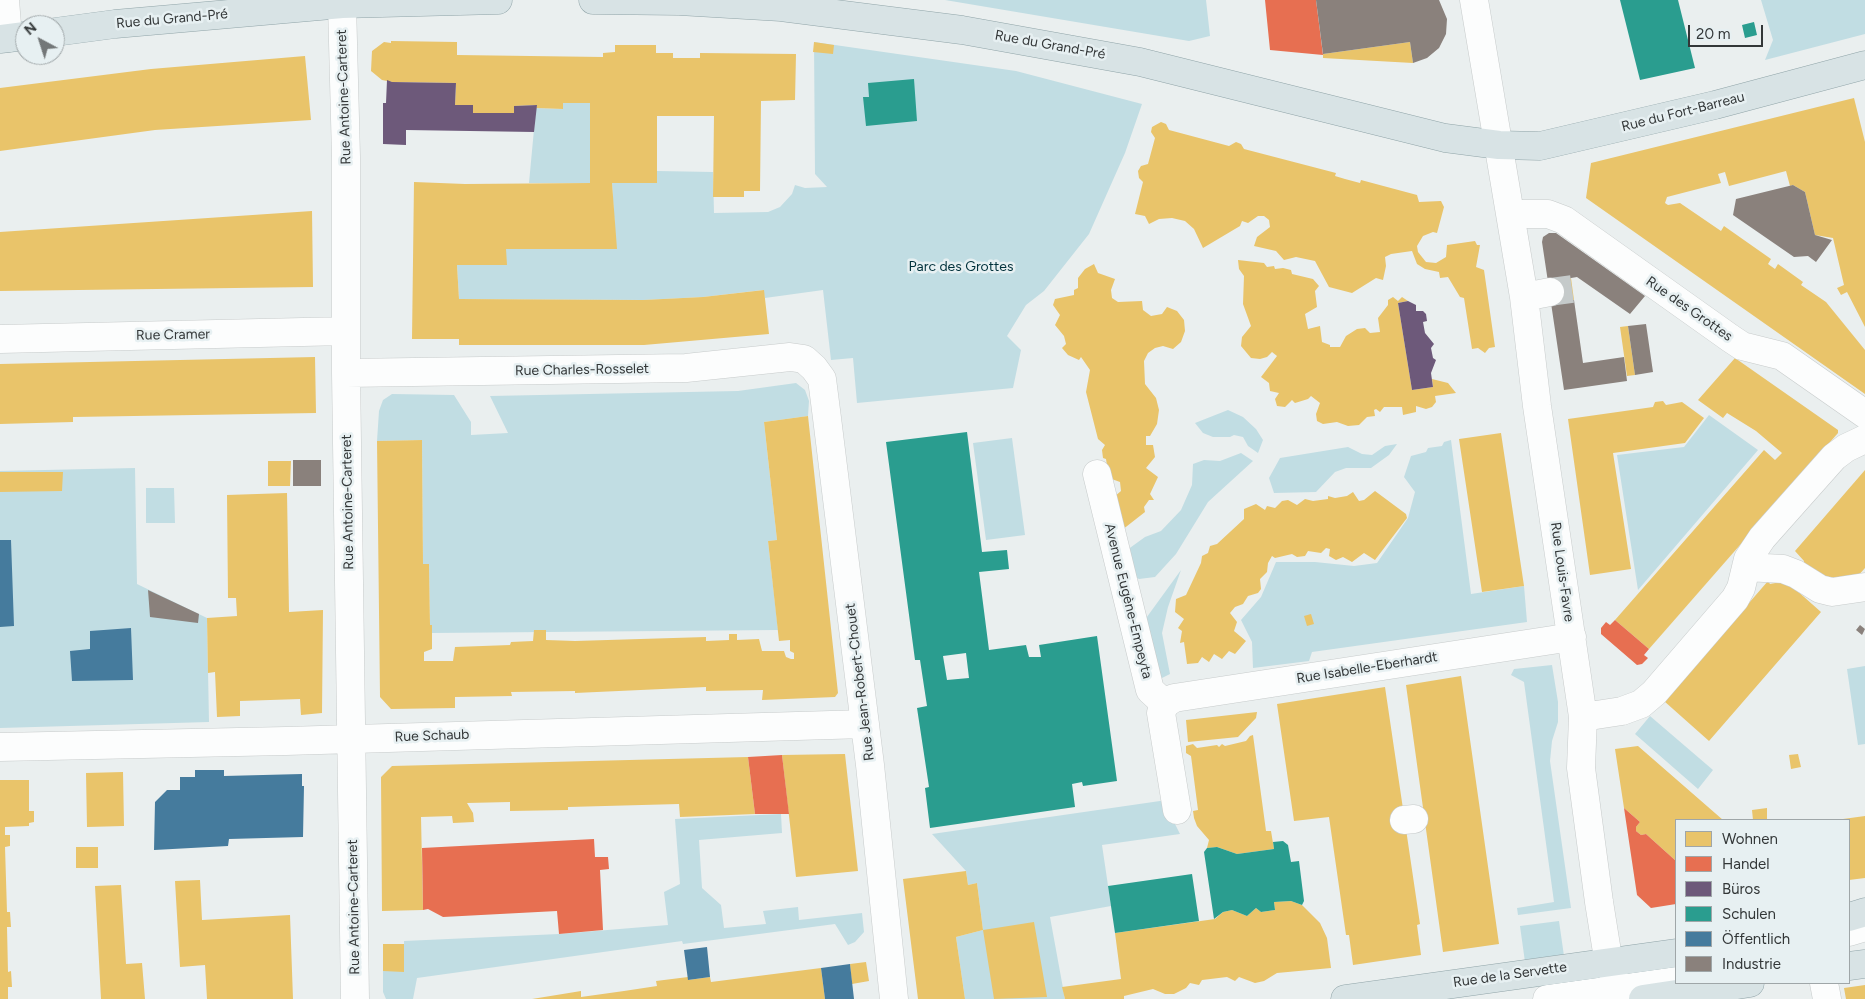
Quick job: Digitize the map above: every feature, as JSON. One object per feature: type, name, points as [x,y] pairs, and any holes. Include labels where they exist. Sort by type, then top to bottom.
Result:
[{"type":"main road","name":"Rue du Grand-Pré","points":[[65,31],[115,24],[342,4],[498,0]]},
{"type":"main road","name":"Rue du Grand-Pré","points":[[593,0],[645,0],[781,7],[962,30],[1140,62],[1445,138],[1499,145]]},
{"type":"main road","name":"Rue du Fort-Barreau","points":[[1499,145],[1540,146],[1715,105],[1865,65]]},
{"type":"main road","points":[[1850,917],[1865,912]]},
{"type":"main road","name":"Rue de la Servette","points":[[1345,999],[1615,981],[1675,953]]},
{"type":"main road","points":[[1850,966],[1865,964]]},
{"type":"main road","points":[[1643,999],[1743,984]]},
{"type":"street","points":[[5,0],[11,38]]},
{"type":"street","name":"Rue Louis-Favre","points":[[1474,0],[1512,214],[1537,295],[1537,406],[1583,717],[1581,768],[1602,928],[1615,981]]},
{"type":"street","name":"Rue Antoine-Carteret","points":[[342,4],[346,157],[346,373],[355,999]]},
{"type":"street","name":"Rue des Grottes","points":[[1512,214],[1548,214],[1564,220],[1742,346],[1782,356],[1865,414]]},
{"type":"street","name":"Rue Cramer","points":[[0,339],[346,331]]},
{"type":"street","name":"Rue Charles-Rosselet","points":[[346,373],[686,368],[790,356],[804,359],[814,368]]},
{"type":"street","name":"Rue Jean-Robert-Chouet","points":[[814,368],[822,378],[865,724],[894,999]]},
{"type":"street","points":[[1583,717],[1622,710],[1641,704],[1654,693],[1735,599],[1741,588],[1748,559],[1762,538],[1834,457],[1846,448],[1865,439]]},
{"type":"street","name":"Avenue Eugène-Empeyta","points":[[1097,474],[1150,690],[1165,704]]},
{"type":"street","points":[[1746,567],[1783,569],[1796,574],[1820,589],[1832,592],[1865,587]]},
{"type":"street","name":"Rue Isabelle-Eberhardt","points":[[1165,704],[1174,698],[1572,637]]},
{"type":"street","points":[[1165,704],[1161,713],[1177,810]]},
{"type":"street","name":"Rue Schaub","points":[[0,747],[865,724]]},
{"type":"street","points":[[1850,932],[1865,927]]},
{"type":"street","points":[[1850,947],[1865,943]]},
{"type":"street","points":[[1548,999],[1675,966]]},
{"type":"street","points":[[1444,999],[1615,981],[1675,981]]},
{"type":"street","points":[[1824,984],[1827,999]]},
{"type":"green space","points":[[945,0],[1206,0],[1210,36],[1189,41]]},
{"type":"green space","points":[[1761,0],[1865,0],[1865,34],[1765,60],[1773,40]]},
{"type":"green space","name":"Parc des Grottes","points":[[814,42],[1016,71],[1142,104],[1125,153],[1089,234],[1044,291],[1026,305],[1007,336],[1021,350],[1013,388],[857,403],[853,358],[831,360],[823,290],[765,298],[763,290],[703,297],[643,300],[459,299],[457,265],[506,265],[506,249],[616,249],[612,183],[657,183],[657,171],[713,172],[714,213],[768,212],[780,207],[792,194],[795,185],[805,188],[827,187],[815,174]]},
{"type":"green space","points":[[563,103],[590,103],[590,183],[529,183],[536,108],[562,109]]},
{"type":"green space","points":[[796,383],[805,390],[809,401],[808,416],[764,422],[777,540],[768,541],[778,630],[432,633],[430,625],[429,564],[423,564],[422,440],[377,441],[379,411],[383,400],[392,394],[454,395],[471,422],[471,435],[508,433],[490,396],[738,391]]},
{"type":"green space","points":[[1228,410],[1243,417],[1256,429],[1263,440],[1258,453],[1248,446],[1243,437],[1234,435],[1230,437],[1213,437],[1203,433],[1195,423]]},
{"type":"green space","points":[[1709,415],[1758,450],[1638,590],[1617,455],[1684,447]]},
{"type":"green space","points":[[1012,438],[1025,535],[986,540],[973,443]]},
{"type":"green space","points":[[1451,440],[1471,594],[1524,586],[1527,622],[1312,652],[1309,661],[1253,668],[1252,642],[1241,620],[1261,597],[1276,562],[1315,562],[1354,566],[1377,563],[1408,518],[1415,492],[1404,477],[1411,456],[1426,452],[1428,448],[1442,446],[1444,442]]},
{"type":"green space","points":[[1397,444],[1389,455],[1371,468],[1346,468],[1335,472],[1316,492],[1274,493],[1269,478],[1280,458],[1348,447],[1362,454],[1372,455],[1385,446]]},
{"type":"green space","points":[[1241,453],[1253,461],[1208,502],[1176,554],[1155,577],[1139,579],[1132,575],[1127,550],[1145,537],[1161,531],[1181,510],[1192,485],[1193,464],[1204,460],[1220,461]]},
{"type":"green space","points":[[135,468],[137,584],[207,618],[209,722],[0,728],[0,471]]},
{"type":"green space","points":[[146,488],[174,488],[175,523],[146,523]]},
{"type":"green space","points":[[1181,570],[1168,607],[1162,633],[1170,674],[1162,678],[1158,672],[1144,621]]},
{"type":"green space","points":[[1552,665],[1558,702],[1558,722],[1552,741],[1550,761],[1571,908],[1518,915],[1517,908],[1554,902],[1524,682],[1511,675],[1514,669]]},
{"type":"green space","points":[[1865,666],[1865,744],[1858,745],[1847,669]]},
{"type":"green space","points":[[1650,716],[1713,770],[1698,789],[1635,734]]},
{"type":"green space","points":[[1169,801],[1168,810],[1180,834],[1102,845],[1111,906],[1050,917],[1065,999],[965,999],[956,937],[983,930],[977,883],[968,885],[966,871],[932,834]]},
{"type":"green space","points":[[781,814],[782,833],[699,840],[702,888],[721,905],[724,928],[766,924],[763,911],[798,907],[799,920],[862,913],[864,932],[855,942],[848,945],[835,924],[683,944],[682,941],[417,978],[413,999],[386,999],[383,992],[383,971],[404,971],[404,941],[559,934],[668,925],[664,892],[680,884],[675,819]]},
{"type":"green space","points":[[1559,921],[1564,956],[1525,962],[1520,926]]},
{"type":"building: Wohnen","points":[[391,41],[457,42],[457,55],[603,57],[603,53],[615,52],[615,45],[656,45],[656,53],[673,53],[673,58],[700,58],[700,53],[796,54],[795,100],[761,101],[760,191],[744,191],[744,197],[713,197],[714,116],[657,116],[657,183],[612,183],[617,249],[506,249],[507,265],[457,265],[459,299],[643,300],[703,297],[764,290],[769,334],[644,345],[459,345],[459,339],[412,339],[414,182],[465,184],[590,183],[590,103],[563,103],[563,109],[536,108],[537,105],[514,106],[514,113],[473,113],[473,105],[455,105],[456,83],[392,82],[382,80],[371,71],[372,51],[384,42],[391,43]]},
{"type":"building: Wohnen","points":[[814,42],[834,45],[833,54],[813,52]]},
{"type":"building: Wohnen","points":[[1410,42],[1413,63],[1323,58],[1323,54]]},
{"type":"building: Wohnen","points":[[305,56],[311,120],[155,130],[0,151],[0,88],[151,69]]},
{"type":"building: Wohnen","points":[[1854,98],[1865,142],[1865,327],[1847,292],[1841,295],[1837,288],[1844,285],[1833,238],[1815,235],[1805,192],[1793,185],[1790,186],[1786,171],[1729,186],[1725,172],[1718,174],[1721,183],[1667,197],[1665,203],[1668,205],[1680,203],[1721,231],[1724,226],[1771,259],[1768,264],[1775,269],[1778,264],[1803,282],[1801,285],[1826,302],[1865,350],[1865,394],[1586,198],[1591,163]]},
{"type":"building: Wohnen","points":[[1161,122],[1166,124],[1169,130],[1229,146],[1236,142],[1241,144],[1244,149],[1336,173],[1335,176],[1345,179],[1360,183],[1361,180],[1417,195],[1419,202],[1441,201],[1444,207],[1437,233],[1433,232],[1423,236],[1417,246],[1418,252],[1426,262],[1436,263],[1446,257],[1447,245],[1475,241],[1477,245],[1480,245],[1476,267],[1484,270],[1495,347],[1489,348],[1485,353],[1478,348],[1472,349],[1464,298],[1460,297],[1448,277],[1440,278],[1439,272],[1425,269],[1417,264],[1412,251],[1391,254],[1385,257],[1386,266],[1383,280],[1376,278],[1352,293],[1329,287],[1315,261],[1296,257],[1284,260],[1276,251],[1254,246],[1257,237],[1270,227],[1269,220],[1264,216],[1258,216],[1248,223],[1242,221],[1240,226],[1203,248],[1194,229],[1185,221],[1172,218],[1159,219],[1149,224],[1145,216],[1135,214],[1143,182],[1139,178],[1138,171],[1141,166],[1148,164],[1155,138],[1151,132],[1152,127]]},
{"type":"building: Wohnen","points":[[312,211],[313,287],[0,291],[0,232]]},
{"type":"building: Wohnen","points":[[1238,260],[1264,263],[1267,267],[1274,266],[1275,269],[1291,270],[1292,274],[1313,279],[1319,286],[1315,291],[1317,307],[1305,314],[1308,329],[1320,326],[1322,342],[1330,345],[1330,347],[1340,347],[1346,336],[1357,329],[1365,328],[1370,333],[1380,332],[1378,318],[1388,305],[1388,300],[1393,297],[1398,301],[1402,297],[1408,301],[1398,303],[1412,390],[1433,387],[1432,379],[1448,383],[1456,393],[1435,396],[1436,402],[1432,407],[1426,409],[1416,406],[1416,412],[1403,415],[1402,407],[1384,407],[1380,412],[1376,409],[1374,410],[1375,416],[1367,417],[1359,425],[1348,426],[1337,422],[1323,424],[1317,421],[1316,414],[1320,403],[1311,396],[1308,399],[1295,403],[1292,400],[1285,407],[1277,406],[1275,399],[1279,393],[1270,391],[1269,383],[1261,377],[1277,356],[1272,352],[1267,357],[1260,359],[1251,358],[1241,346],[1242,337],[1251,326],[1243,304],[1244,276],[1239,269]]},
{"type":"building: Wohnen","points":[[1094,264],[1098,273],[1115,279],[1111,290],[1112,298],[1118,302],[1142,301],[1143,310],[1151,316],[1162,314],[1167,307],[1177,311],[1184,320],[1185,331],[1181,342],[1173,349],[1163,346],[1155,348],[1148,353],[1144,361],[1145,384],[1156,398],[1159,410],[1157,424],[1150,436],[1146,436],[1146,445],[1153,445],[1155,457],[1146,468],[1158,477],[1150,494],[1154,500],[1149,500],[1144,507],[1145,512],[1122,530],[1114,497],[1121,491],[1120,482],[1109,478],[1106,459],[1103,458],[1102,450],[1105,445],[1098,439],[1086,392],[1090,370],[1081,357],[1079,360],[1068,355],[1062,348],[1066,344],[1064,336],[1055,325],[1060,315],[1053,305],[1055,299],[1074,295],[1074,290],[1078,288],[1078,278],[1085,269]]},
{"type":"building: Wohnen","points":[[1571,278],[1574,300],[1551,303],[1548,282]]},
{"type":"building: Wohnen","points":[[1628,326],[1635,375],[1627,376],[1620,327]]},
{"type":"building: Wohnen","points":[[315,357],[316,413],[73,417],[73,422],[0,424],[0,364]]},
{"type":"building: Wohnen","points":[[1735,358],[1838,430],[1838,433],[1649,649],[1615,620],[1764,450],[1775,460],[1782,453],[1756,431],[1727,413],[1723,418],[1698,400]]},
{"type":"building: Wohnen","points":[[1663,401],[1666,405],[1682,402],[1704,418],[1685,443],[1613,453],[1631,569],[1590,575],[1568,419],[1653,407],[1655,402]]},
{"type":"building: Wohnen","points":[[808,416],[838,693],[835,697],[762,700],[763,690],[706,691],[706,687],[575,693],[575,691],[511,692],[512,696],[455,697],[455,708],[391,709],[380,697],[377,441],[422,440],[423,564],[429,564],[430,625],[432,625],[432,649],[424,652],[424,661],[453,661],[455,647],[510,645],[511,642],[533,641],[534,630],[546,630],[546,640],[575,641],[706,637],[706,641],[729,640],[729,634],[737,634],[737,640],[759,639],[762,651],[784,651],[786,657],[794,659],[794,653],[790,651],[790,640],[779,641],[768,541],[777,540],[764,422]]},
{"type":"building: Wohnen","points":[[1501,433],[1524,586],[1482,592],[1459,439]]},
{"type":"building: Wohnen","points":[[268,461],[291,461],[290,486],[268,486]]},
{"type":"building: Wohnen","points":[[1865,470],[1865,568],[1857,577],[1850,575],[1844,582],[1829,583],[1804,566],[1804,561],[1795,551]]},
{"type":"building: Wohnen","points":[[0,472],[63,472],[62,491],[0,492]]},
{"type":"building: Wohnen","points":[[1375,491],[1406,514],[1407,518],[1375,560],[1364,553],[1352,562],[1343,557],[1336,560],[1329,556],[1330,549],[1326,548],[1321,553],[1308,551],[1305,556],[1297,557],[1292,554],[1275,558],[1272,556],[1268,563],[1267,572],[1260,579],[1261,589],[1258,593],[1248,596],[1243,604],[1235,607],[1230,613],[1237,622],[1234,631],[1246,641],[1235,654],[1229,651],[1222,659],[1214,654],[1209,662],[1202,657],[1198,663],[1187,664],[1184,642],[1180,643],[1182,631],[1178,628],[1184,619],[1175,612],[1176,599],[1186,595],[1201,563],[1202,556],[1208,553],[1210,546],[1217,544],[1244,519],[1244,509],[1256,504],[1265,510],[1267,506],[1275,508],[1282,501],[1288,500],[1297,505],[1305,499],[1313,501],[1328,499],[1328,496],[1335,498],[1347,496],[1353,492],[1359,501],[1364,500]]},
{"type":"building: Wohnen","points":[[287,493],[289,612],[323,610],[322,713],[301,715],[300,699],[240,701],[240,716],[217,717],[215,672],[208,673],[207,618],[237,616],[236,598],[228,598],[227,495]]},
{"type":"building: Wohnen","points":[[1768,581],[1770,584],[1786,581],[1821,612],[1709,741],[1664,701]]},
{"type":"building: Wohnen","points":[[1311,614],[1314,624],[1307,626],[1304,616]]},
{"type":"building: Wohnen","points":[[1461,676],[1499,944],[1443,952],[1406,685]]},
{"type":"building: Wohnen","points":[[1385,687],[1420,924],[1417,925],[1421,955],[1353,965],[1349,935],[1346,935],[1329,817],[1294,821],[1277,704]]},
{"type":"building: Wohnen","points":[[1257,712],[1256,718],[1238,737],[1188,742],[1186,720]]},
{"type":"building: Wohnen","points":[[1253,735],[1266,831],[1271,831],[1274,849],[1237,854],[1217,847],[1207,848],[1209,840],[1197,826],[1194,818],[1193,811],[1198,810],[1191,756],[1186,753],[1186,746],[1193,744],[1197,748],[1217,745],[1219,747],[1222,744],[1225,746],[1246,741]]},
{"type":"building: Wohnen","points":[[1638,746],[1722,819],[1675,819],[1675,860],[1646,834],[1641,835],[1636,831],[1636,827],[1640,822],[1624,808],[1615,749]]},
{"type":"building: Wohnen","points":[[845,754],[858,871],[796,877],[782,755]]},
{"type":"building: Wohnen","points":[[1798,754],[1801,767],[1791,769],[1789,755]]},
{"type":"building: Wohnen","points":[[748,757],[755,814],[680,817],[679,804],[568,807],[568,810],[510,811],[510,802],[467,803],[473,813],[474,822],[453,823],[452,816],[421,817],[423,910],[382,911],[381,777],[392,766]]},
{"type":"building: Wohnen","points":[[123,772],[124,826],[87,827],[86,773]]},
{"type":"building: Wohnen","points":[[0,780],[29,780],[29,811],[34,811],[34,822],[29,823],[29,826],[5,827],[5,835],[10,835],[10,846],[5,847],[7,912],[10,912],[11,927],[7,927],[8,972],[11,971],[12,987],[8,987],[8,999],[0,999]]},
{"type":"building: Wohnen","points":[[1767,808],[1767,819],[1753,819],[1752,810]]},
{"type":"building: Wohnen","points":[[1865,816],[1865,878],[1850,880],[1850,819],[1843,819]]},
{"type":"building: Wohnen","points":[[76,847],[98,847],[98,868],[76,868]]},
{"type":"building: Wohnen","points":[[966,871],[968,885],[977,883],[983,930],[956,937],[965,999],[918,999],[903,879]]},
{"type":"building: Wohnen","points":[[200,880],[202,920],[290,915],[293,999],[207,999],[205,965],[180,967],[175,881]]},
{"type":"building: Wohnen","points":[[121,885],[126,964],[142,963],[145,999],[101,999],[95,886]]},
{"type":"building: Wohnen","points":[[1291,901],[1302,905],[1320,923],[1327,938],[1331,968],[1277,973],[1264,981],[1255,983],[1239,977],[1235,981],[1227,977],[1202,980],[1199,985],[1190,983],[1186,988],[1174,994],[1165,994],[1153,989],[1124,996],[1124,999],[1065,999],[1062,987],[1121,979],[1115,933],[1215,919],[1223,912],[1232,910],[1247,916],[1256,908],[1261,912],[1275,910],[1274,902]]},
{"type":"building: Wohnen","points":[[1034,922],[1047,997],[994,999],[983,930]]},
{"type":"building: Wohnen","points":[[383,944],[404,944],[404,972],[383,971]]},
{"type":"building: Wohnen","points":[[866,962],[869,981],[852,984],[850,964]]},
{"type":"building: Wohnen","points":[[821,968],[825,999],[532,999],[581,991],[581,997],[624,991],[657,986],[656,981],[688,977],[688,980],[710,977],[711,982]]},
{"type":"building: Wohnen","points":[[1865,985],[1865,999],[1846,999],[1844,988]]},
{"type":"building: Handel","points":[[1265,0],[1316,0],[1323,55],[1270,50]]},
{"type":"building: Handel","points":[[1615,620],[1649,649],[1644,655],[1648,658],[1642,664],[1637,665],[1601,634],[1601,628],[1606,622],[1610,625]]},
{"type":"building: Handel","points":[[782,755],[789,814],[755,814],[748,757]]},
{"type":"building: Handel","points":[[1624,808],[1640,822],[1636,827],[1636,831],[1641,835],[1646,834],[1675,860],[1675,904],[1651,908],[1637,895]]},
{"type":"building: Handel","points":[[594,839],[595,857],[608,857],[609,869],[600,870],[603,930],[559,934],[557,911],[443,917],[428,909],[423,910],[422,848]]},
{"type":"building: Büros","points":[[387,80],[392,82],[456,83],[455,105],[473,105],[473,113],[514,113],[514,106],[537,105],[534,132],[406,130],[406,145],[383,144],[383,103],[386,103]]},
{"type":"building: Büros","points":[[1408,301],[1416,305],[1416,311],[1423,311],[1426,314],[1427,321],[1423,322],[1425,333],[1434,344],[1431,348],[1433,358],[1436,360],[1431,373],[1433,387],[1412,390],[1398,303]]},
{"type":"building: Schulen","points":[[1620,0],[1678,0],[1695,68],[1640,80]]},
{"type":"building: Schulen","points":[[1754,22],[1757,35],[1745,38],[1742,25]]},
{"type":"building: Schulen","points":[[914,79],[917,121],[866,126],[863,97],[869,97],[868,83]]},
{"type":"building: Schulen","points":[[967,432],[982,552],[1007,550],[1009,569],[979,572],[989,650],[1026,645],[1029,657],[1041,657],[1039,645],[1097,636],[1117,781],[1083,786],[1082,782],[1072,784],[1075,807],[930,828],[925,788],[929,787],[917,708],[927,706],[920,660],[915,660],[886,442]],"holes":[[[966,653],[969,678],[947,680],[943,656]]]},
{"type":"building: Schulen","points":[[1283,841],[1288,845],[1291,862],[1299,861],[1304,901],[1302,905],[1291,901],[1274,902],[1275,910],[1261,912],[1256,908],[1247,916],[1232,910],[1223,912],[1214,919],[1204,852],[1207,848],[1217,847],[1237,854],[1274,849],[1273,842]]},
{"type":"building: Schulen","points":[[1192,874],[1199,921],[1115,933],[1108,886]]},
{"type":"building: Öffentlich","points":[[0,540],[11,540],[14,626],[0,627]]},
{"type":"building: Öffentlich","points":[[131,628],[133,680],[72,681],[70,651],[90,649],[90,631]]},
{"type":"building: Öffentlich","points":[[195,770],[224,770],[224,776],[302,774],[302,786],[304,786],[303,837],[229,839],[228,846],[154,850],[155,802],[167,790],[180,790],[180,777],[195,777]]},
{"type":"building: Öffentlich","points":[[707,947],[710,977],[688,980],[684,950]]},
{"type":"building: Öffentlich","points":[[850,964],[854,999],[825,999],[821,968]]},
{"type":"building: Industrie","points":[[1316,0],[1439,0],[1447,19],[1446,34],[1439,48],[1427,58],[1413,63],[1410,42],[1323,54]]},
{"type":"building: Industrie","points":[[1793,185],[1805,192],[1815,235],[1832,240],[1816,262],[1808,256],[1794,257],[1733,215],[1736,199]]},
{"type":"building: Industrie","points":[[1549,233],[1556,233],[1645,296],[1630,314],[1577,277],[1548,282],[1542,242],[1543,237]]},
{"type":"building: Industrie","points":[[1574,300],[1583,363],[1624,357],[1627,381],[1564,390],[1551,303]]},
{"type":"building: Industrie","points":[[1646,324],[1653,372],[1635,375],[1628,326]]},
{"type":"building: Industrie","points":[[293,460],[321,460],[321,486],[293,486]]},
{"type":"building: Industrie","points":[[148,590],[199,614],[198,623],[150,617]]},
{"type":"building: Industrie","points":[[1860,625],[1865,629],[1862,635],[1856,630]]},
{"type":"tunnel","points":[[1550,292],[1572,289]]}]
